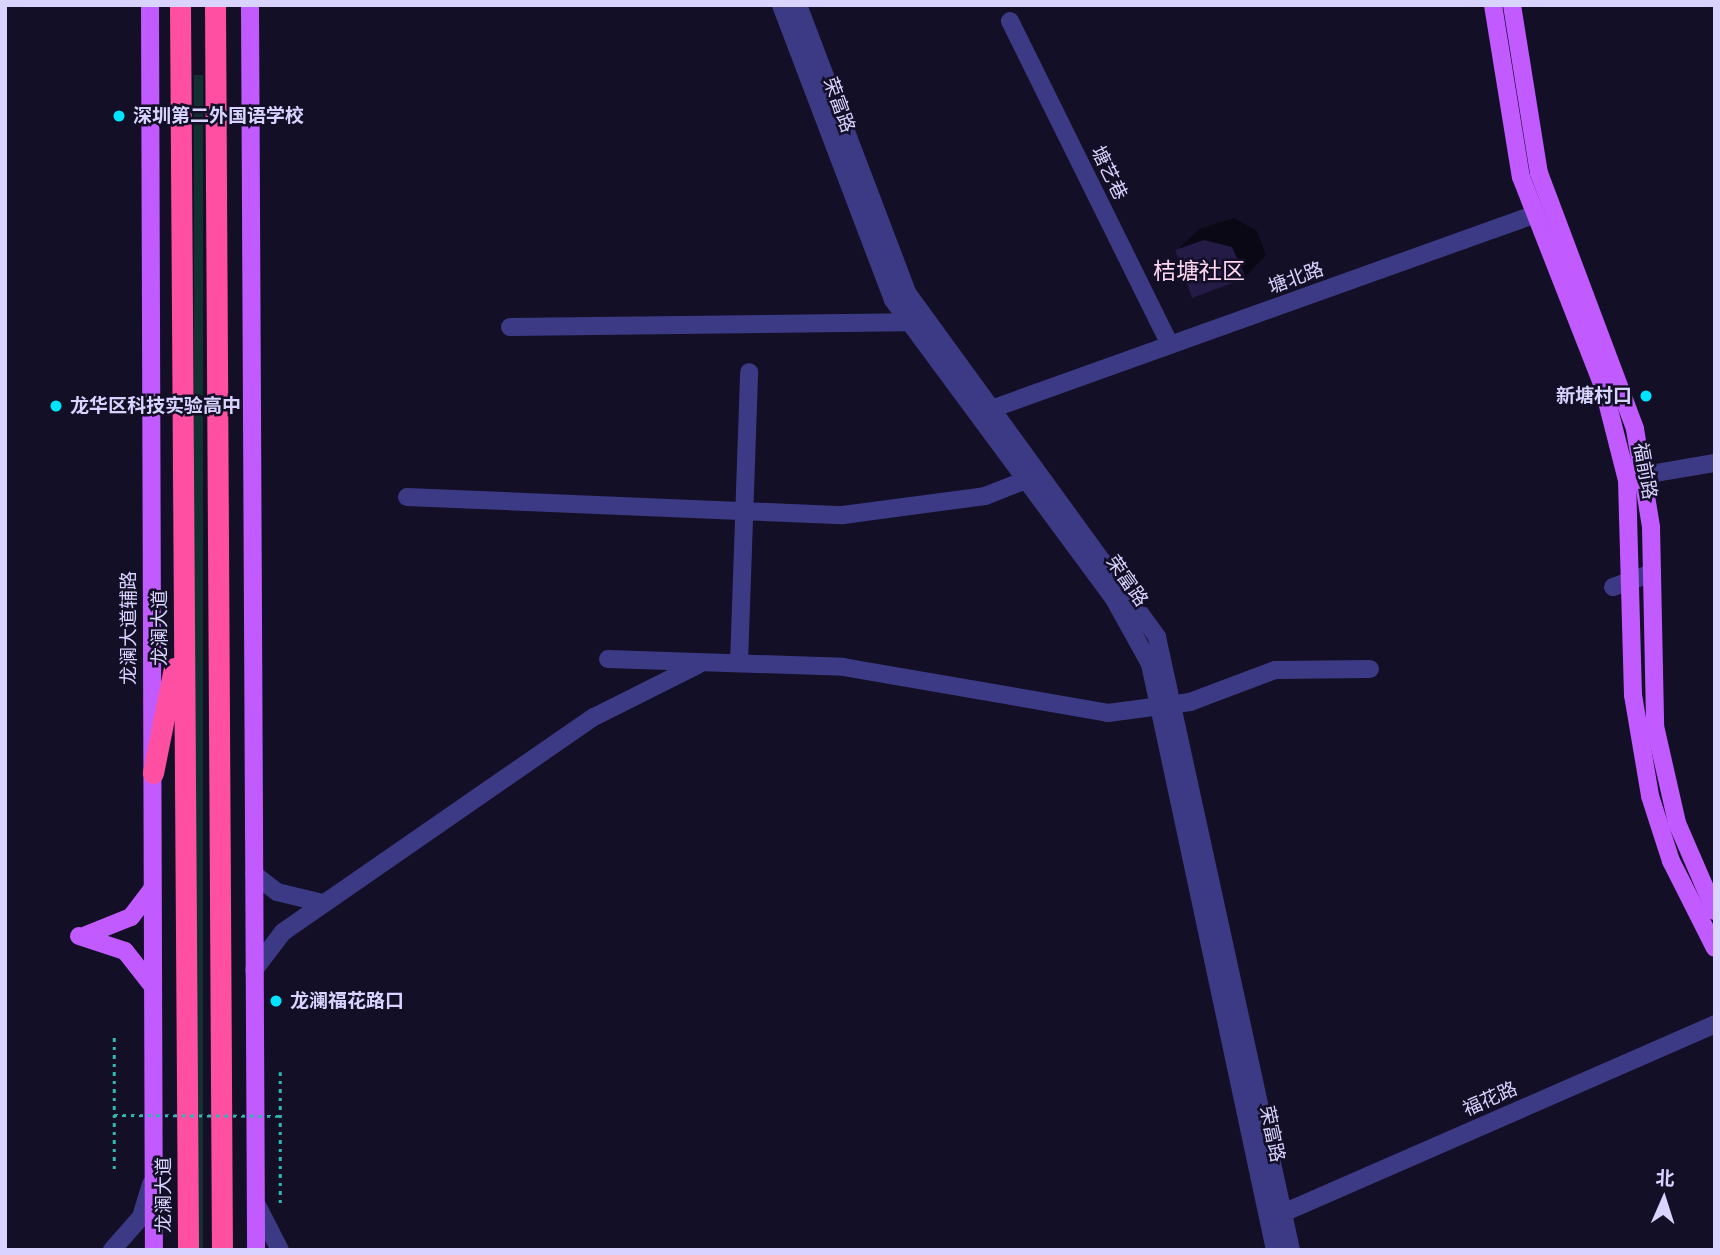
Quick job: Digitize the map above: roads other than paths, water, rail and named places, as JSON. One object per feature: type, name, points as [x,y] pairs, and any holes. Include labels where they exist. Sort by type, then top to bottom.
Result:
[{"type":"highway","name":"龙澜大道","points":[[180,5],[188,1250]]},
{"type":"highway","points":[[215,5],[222,1250]]},
{"type":"highway","points":[[153,773],[183,621]]},
{"type":"main road","points":[[145,5],[150,35]]},
{"type":"main road","name":"龙澜大道辅路","points":[[150,5],[155,1250]]},
{"type":"main road","points":[[250,5],[256,1250]]},
{"type":"main road","name":"福前路","points":[[1493,5],[1505,106],[1533,215],[1617,433],[1634,580],[1631,660],[1642,763],[1671,861],[1715,948]]},
{"type":"main road","name":"福前路","points":[[1512,5],[1523,103],[1550,209],[1621,380],[1644,475],[1652,573],[1649,660],[1660,759],[1688,854],[1715,911]]},
{"type":"main road","points":[[153,989],[140,964],[125,951],[79,936],[131,917],[154,884]]},
{"type":"street","name":"荣富路","points":[[781,5],[880,276],[907,322],[984,411],[1145,612],[1291,1250]]},
{"type":"street","name":"荣富路","points":[[798,5],[896,268],[1026,480],[1132,624],[1167,706],[1275,1250]]},
{"type":"street","name":"塘艺巷","points":[[1010,21],[1170,345]]},
{"type":"street","name":"塘北路","points":[[984,411],[1550,209]]},
{"type":"street","points":[[510,327],[907,322]]},
{"type":"street","points":[[739,663],[750,372]]},
{"type":"street","points":[[1644,475],[1715,463]]},
{"type":"street","points":[[407,497],[862,514],[985,496],[1026,480]]},
{"type":"street","points":[[1613,587],[1652,573]]},
{"type":"street","points":[[608,659],[843,667],[1088,712],[1167,706],[1275,670],[1370,668]]},
{"type":"street","points":[[254,970],[283,932],[594,717],[705,662]]},
{"type":"street","points":[[254,874],[277,892],[323,903]]},
{"type":"street","name":"福花路","points":[[1283,1213],[1715,1024]]},
{"type":"street","points":[[112,1250],[141,1217],[154,1167]]},
{"type":"street","points":[[256,1201],[280,1250]]},
{"type":"place","name":"深圳第二外国语学校","points":[[119,116]]},
{"type":"place","name":"新塘村口","points":[[1646,396]]},
{"type":"place","name":"龙华区科技实验高中","points":[[56,406]]},
{"type":"place","name":"龙澜福花路口","points":[[276,1001]]},
{"type":"district","name":"桔塘社区","points":[[1199,270]]}]
